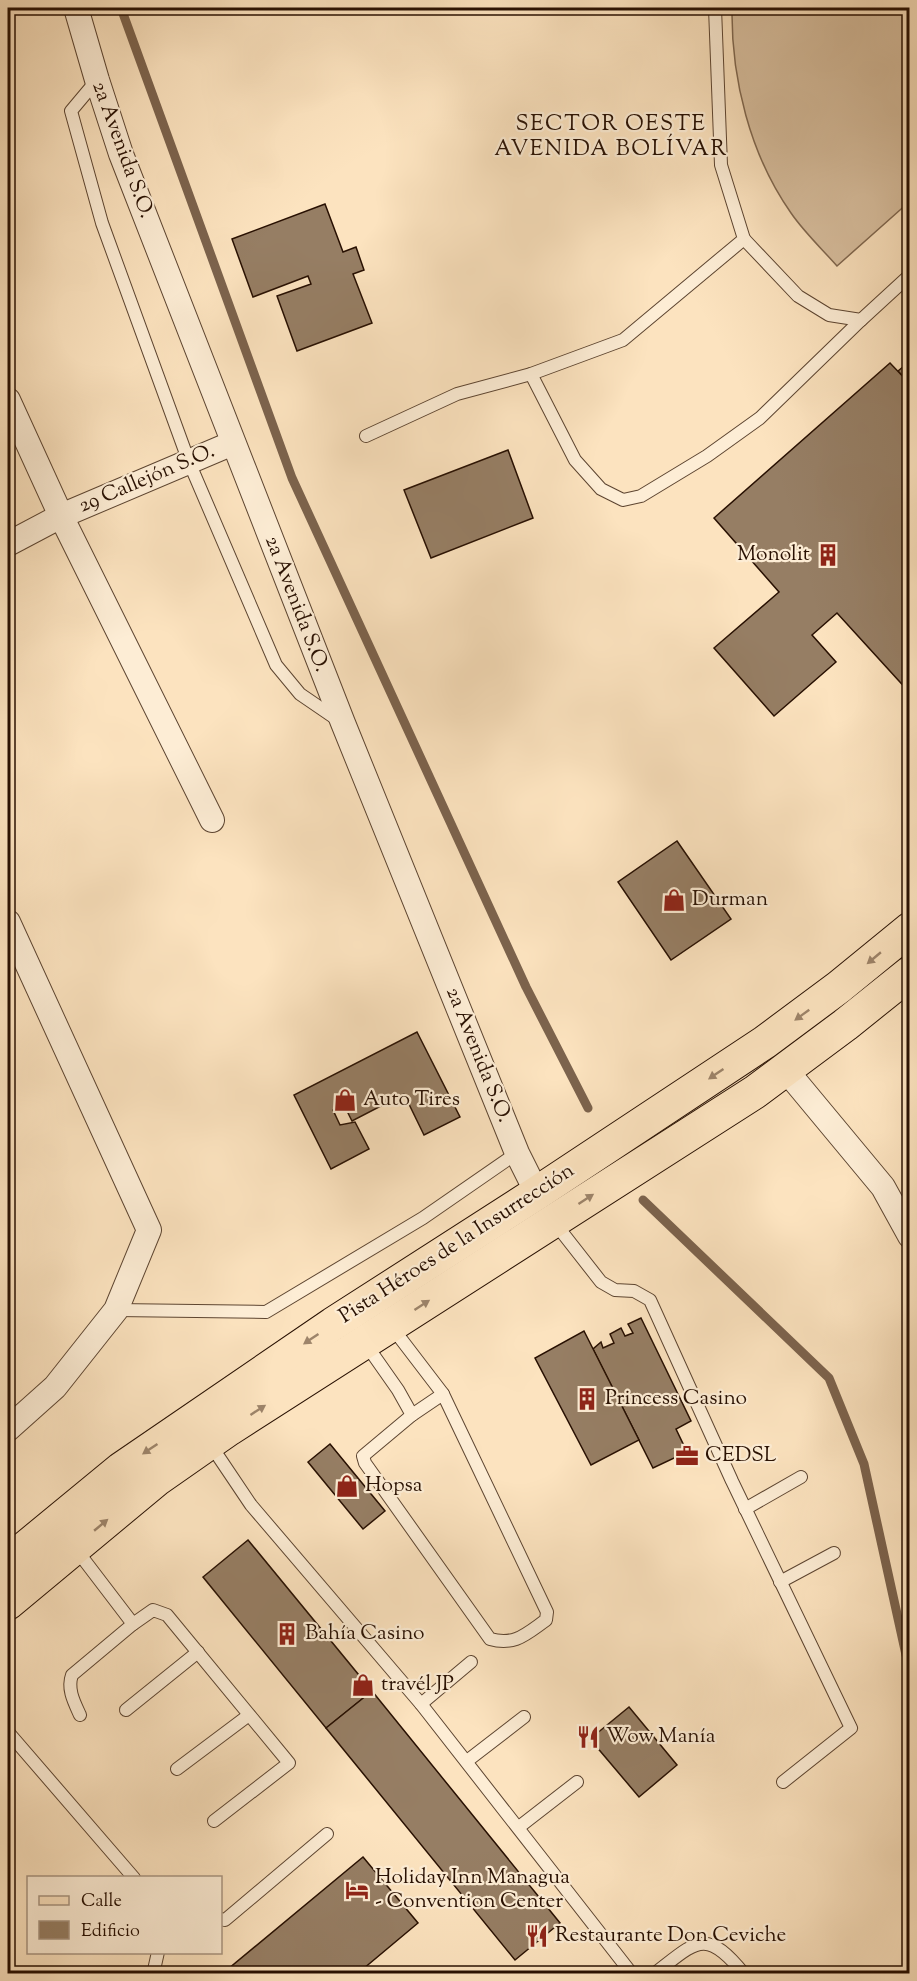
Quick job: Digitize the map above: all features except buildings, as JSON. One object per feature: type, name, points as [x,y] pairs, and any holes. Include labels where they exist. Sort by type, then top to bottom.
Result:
[{"type":"main road","name":"Pista Héroes de la Insurrección","points":[[8,1603],[156,1480],[377,1333],[839,987],[909,929]]},
{"type":"main road","name":"Pista Héroes de la Insurrección","points":[[8,1562],[121,1469],[333,1324],[755,1092],[845,1025],[909,973]]},
{"type":"street","name":"2a Avenida S.O.","points":[[76,8],[121,154],[233,443],[343,723],[518,1153],[545,1207]]},
{"type":"street","points":[[8,400],[61,516],[212,820]]},
{"type":"street","name":"29 Callejón S.O.","points":[[8,544],[61,516],[233,443]]},
{"type":"street","points":[[8,922],[149,1230],[116,1310],[55,1387],[8,1429]]},
{"type":"street","points":[[784,1069],[883,1187],[909,1236]]},
{"type":"lane","points":[[715,8],[721,165],[744,238],[798,296],[829,315],[861,320]]},
{"type":"lane","points":[[97,80],[71,111],[102,223],[189,462],[276,665],[300,694],[343,723]]},
{"type":"lane","points":[[366,436],[457,394],[531,374],[623,340],[744,238]]},
{"type":"lane","points":[[531,374],[574,460],[601,489],[623,500],[640,496],[707,456],[760,418],[909,275]]},
{"type":"lane","points":[[116,1310],[266,1312],[423,1218],[518,1153]]},
{"type":"lane","points":[[545,1207],[601,1282],[615,1290],[634,1292],[650,1300],[745,1509],[851,1728],[783,1782]]},
{"type":"lane","points":[[377,1333],[443,1394],[547,1612],[546,1620],[518,1639],[503,1642],[490,1639],[365,1463],[363,1455],[412,1415],[443,1394]]},
{"type":"lane","points":[[377,1333],[398,1390],[412,1415]]},
{"type":"lane","points":[[210,1443],[251,1504],[421,1704],[632,1974]]},
{"type":"lane","points":[[745,1509],[801,1477]]},
{"type":"lane","points":[[75,1548],[133,1624]]},
{"type":"lane","points":[[780,1582],[834,1553]]},
{"type":"lane","points":[[80,1715],[71,1693],[69,1683],[72,1675],[153,1610],[167,1615],[289,1763],[214,1821]]},
{"type":"lane","points":[[126,1710],[198,1652]]},
{"type":"lane","points":[[421,1704],[471,1662]]},
{"type":"lane","points":[[177,1769],[249,1715]]},
{"type":"lane","points":[[467,1761],[524,1717]]},
{"type":"lane","points":[[8,1731],[132,1876]]},
{"type":"lane","points":[[519,1827],[577,1782]]},
{"type":"lane","points":[[222,1919],[225,1920],[327,1834]]},
{"type":"lane","points":[[654,1974],[688,1947],[700,1943],[711,1944],[727,1953],[744,1974]]},
{"type":"lane","points":[[150,1974],[154,1970],[158,1954]]},
{"type":"shaded area","points":[[732,8],[909,8],[909,202],[837,266],[791,213],[764,166],[754,141],[739,88]]},
{"type":"waterway","points":[[121,8],[292,478],[526,987],[588,1108]]},
{"type":"waterway","points":[[643,1200],[829,1378],[864,1464],[910,1673]]},
{"type":"place","name":"Monolit","points":[[828,555]]},
{"type":"place","name":"Durman","points":[[674,900]]},
{"type":"place","name":"Auto Tires","points":[[345,1100]]},
{"type":"place","name":"Princess Casino","points":[[587,1399]]},
{"type":"place","name":"CEDSL","points":[[687,1456]]},
{"type":"place","name":"Hopsa","points":[[347,1486]]},
{"type":"place","name":"Bahía Casino","points":[[287,1634]]},
{"type":"place","name":"travél JP","points":[[363,1685]]},
{"type":"place","name":"Wow Manía","points":[[588,1737]]},
{"type":"place","name":"Holiday Inn Managua - Convention Center","points":[[357,1890]]},
{"type":"place","name":"Restaurante Don Ceviche","points":[[537,1936]]},
{"type":"district","name":"SECTOR OESTE AVENIDA BOLÍVAR","points":[[611,138]]}]
